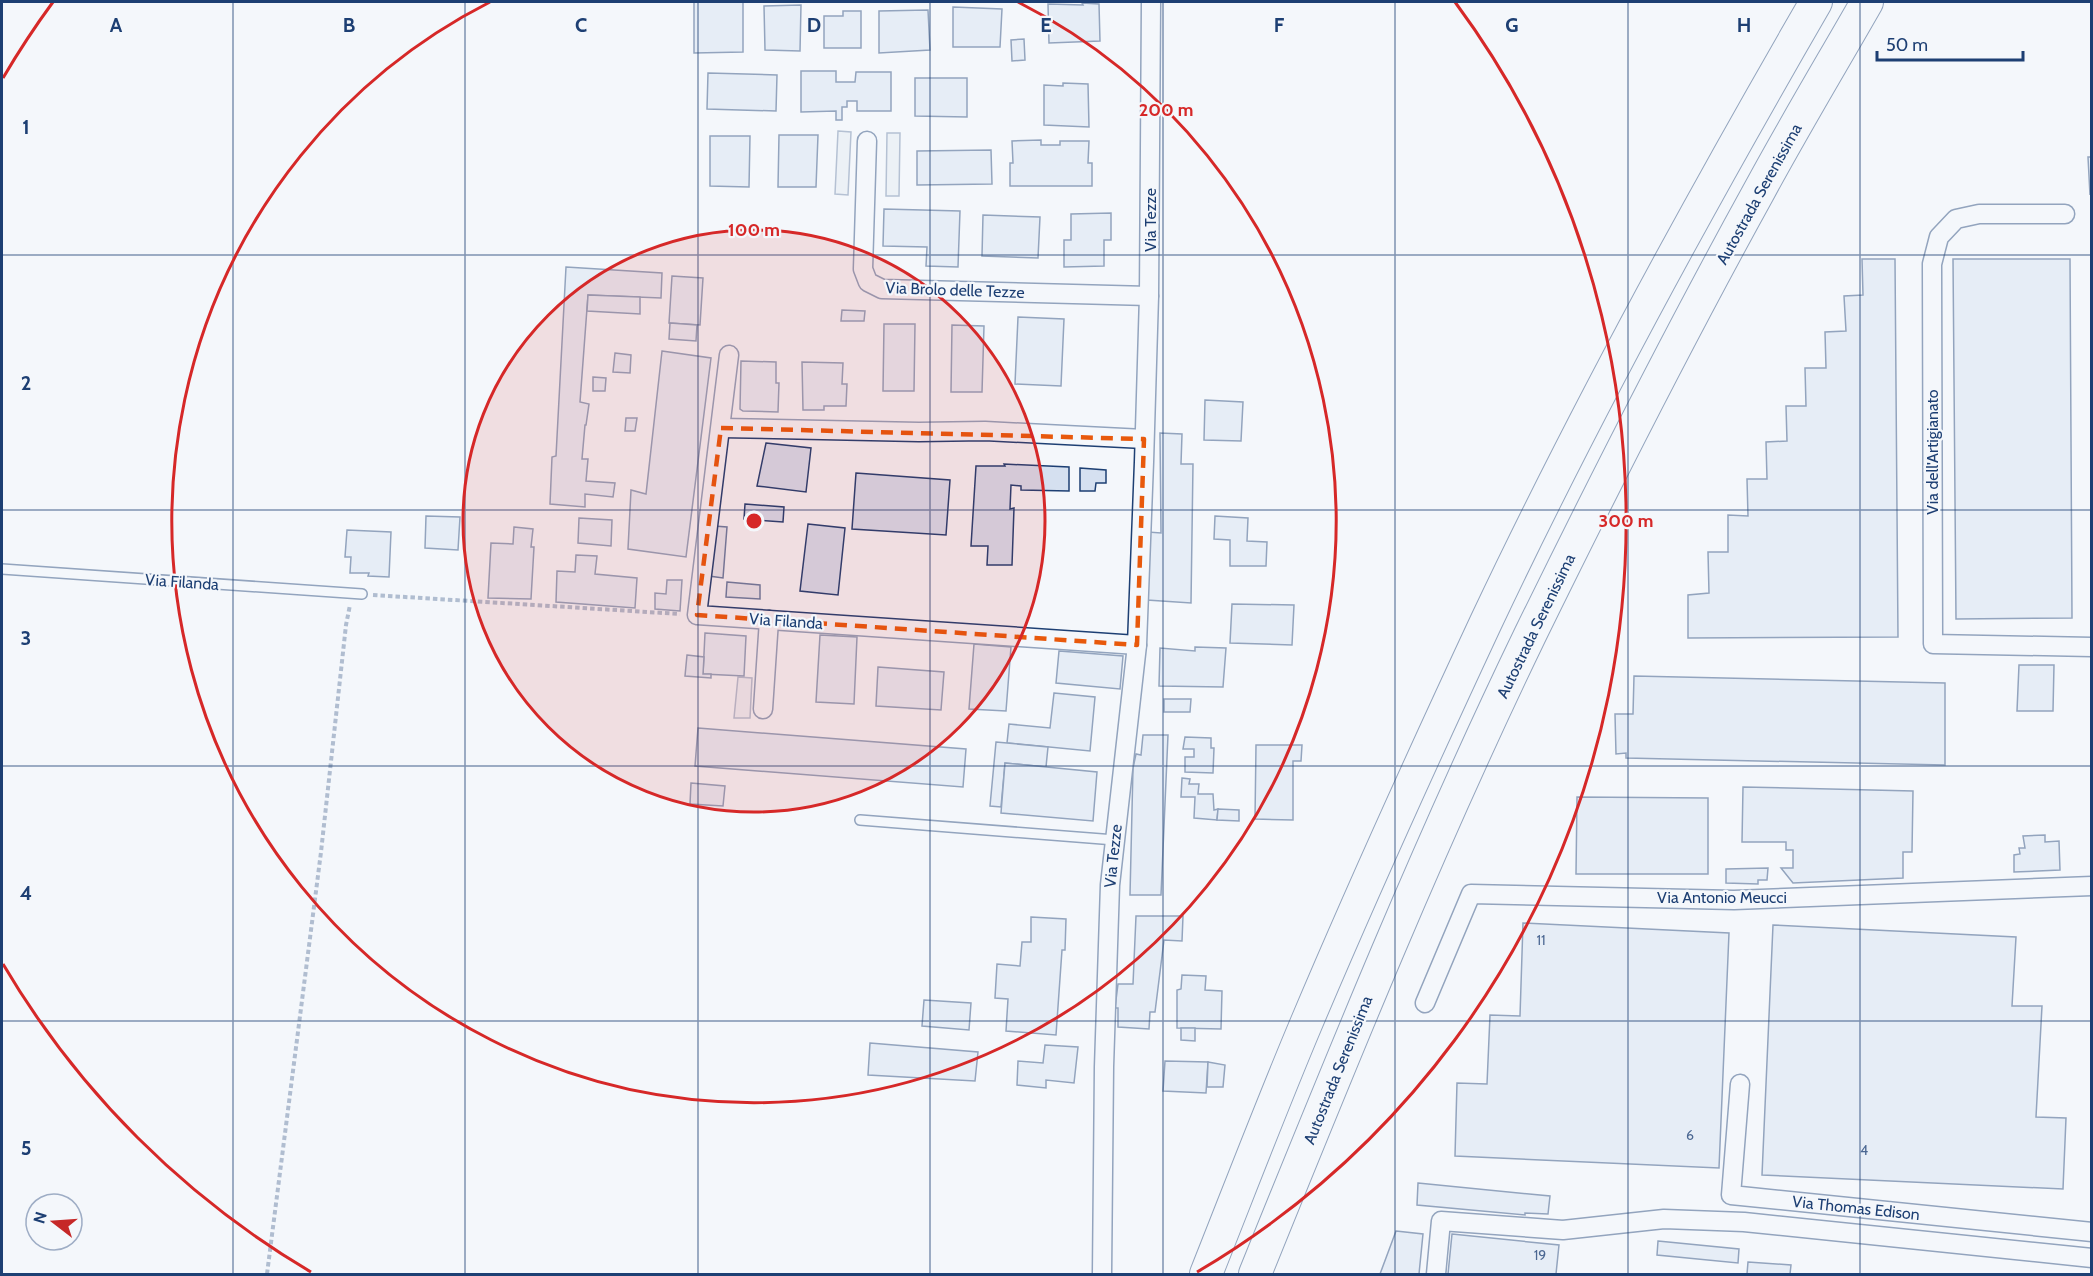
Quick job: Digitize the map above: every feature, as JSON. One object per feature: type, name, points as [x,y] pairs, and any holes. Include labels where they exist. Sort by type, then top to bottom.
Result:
[{"type":"highway","points":[[1206,1275],[1305,1026],[1399,812],[1488,619],[1596,401],[1713,181],[1816,2]]},
{"type":"highway","name":"Autostrada Serenissima","points":[[1255,1275],[1350,1038],[1442,826],[1529,637],[1655,384],[1759,191],[1868,2]]},
{"type":"street","name":"Via Tezze","points":[[1102,1275],[1104,1056],[1110,885],[1137,645],[1149,296],[1150,2]]},
{"type":"street","name":"Via Brolo delle Tezze","points":[[867,141],[863,269],[868,282],[882,289],[1149,296]]},
{"type":"street","name":"Via dell'Artigianato","points":[[2065,214],[1979,214],[1956,219],[1939,237],[1932,264],[1933,644],[2091,647]]},
{"type":"street","points":[[697,615],[729,355]]},
{"type":"street","points":[[721,428],[985,431],[1144,439]]},
{"type":"street","name":"Via Filanda","points":[[697,615],[1137,645]]},
{"type":"street","points":[[763,709],[769,620]]},
{"type":"street","name":"Via Antonio Meucci","points":[[1425,1003],[1471,894],[1734,900],[2091,886]]},
{"type":"street","name":"Via Thomas Edison","points":[[1740,1084],[1731,1194],[2091,1232]]},
{"type":"street","points":[[1436,1275],[1441,1221],[1563,1230],[1664,1218],[1744,1222],[2091,1258]]},
{"type":"lane","name":"Via Filanda","points":[[2,569],[362,594]]},
{"type":"lane","points":[[860,820],[1115,840]]},
{"type":"path","points":[[267,1275],[321,852],[346,625],[351,603],[362,594],[697,615]]},
{"type":"highlighted area","points":[[721,428],[1144,439],[1137,645],[697,615]]},
{"type":"shaded area","points":[[838,131],[851,132],[848,195],[835,194]]},
{"type":"shaded area","points":[[887,133],[900,133],[899,196],[886,196]]},
{"type":"shaded area","points":[[714,526],[727,527],[723,578],[709,576]]},
{"type":"shaded area","points":[[727,582],[760,585],[760,599],[726,597]]},
{"type":"shaded area","points":[[738,677],[752,678],[750,718],[734,718]]},
{"type":"building","points":[[694,2],[743,2],[743,52],[694,53]]},
{"type":"building","points":[[1082,3],[1099,4],[1100,41],[1049,43],[1048,4],[1083,5]]},
{"type":"building","points":[[801,5],[800,51],[765,50],[764,6]]},
{"type":"building","points":[[953,7],[1002,9],[1000,47],[953,47]]},
{"type":"building","points":[[928,10],[930,50],[879,53],[879,11]]},
{"type":"building","points":[[843,11],[861,11],[861,48],[824,48],[824,16],[843,16]]},
{"type":"building","points":[[1024,39],[1025,60],[1012,61],[1011,40]]},
{"type":"building","points":[[801,71],[836,71],[836,82],[855,82],[856,72],[891,72],[891,111],[857,111],[857,101],[847,101],[847,107],[842,107],[842,120],[836,120],[836,111],[801,112]]},
{"type":"building","points":[[708,73],[777,75],[776,111],[707,109]]},
{"type":"building","points":[[915,78],[967,78],[967,117],[915,116]]},
{"type":"building","points":[[1063,83],[1088,84],[1089,127],[1044,125],[1044,85],[1063,86]]},
{"type":"building","points":[[779,135],[818,135],[816,187],[778,187]]},
{"type":"building","points":[[710,136],[750,136],[749,187],[710,186]]},
{"type":"building","points":[[1041,140],[1041,145],[1060,145],[1060,141],[1089,141],[1088,163],[1092,163],[1092,186],[1010,186],[1010,163],[1013,163],[1012,141]]},
{"type":"building","points":[[991,150],[992,184],[917,185],[917,151]]},
{"type":"building","points":[[2088,157],[2092,157],[2090,195]]},
{"type":"building","points":[[884,209],[960,211],[958,267],[926,266],[927,247],[883,246]]},
{"type":"building","points":[[1111,213],[1111,240],[1104,240],[1104,266],[1064,267],[1064,240],[1071,240],[1071,214]]},
{"type":"building","points":[[983,215],[1040,217],[1038,258],[982,256]]},
{"type":"building","points":[[1862,259],[1895,259],[1898,637],[1688,638],[1688,595],[1709,593],[1708,552],[1728,552],[1728,515],[1748,516],[1747,479],[1767,479],[1766,442],[1787,441],[1786,406],[1806,406],[1805,368],[1826,368],[1825,332],[1846,331],[1844,296],[1863,295]]},
{"type":"building","points":[[1953,259],[2070,259],[2072,618],[1956,619]]},
{"type":"building","points":[[566,267],[662,273],[661,298],[588,295],[580,402],[589,404],[582,459],[588,459],[586,481],[615,483],[613,497],[585,494],[585,507],[550,504],[552,457],[556,456]]},
{"type":"building","points":[[672,276],[703,278],[700,325],[669,323]]},
{"type":"building","points":[[588,295],[640,297],[640,314],[587,311]]},
{"type":"building","points":[[842,310],[865,311],[864,321],[841,321]]},
{"type":"building","points":[[1018,317],[1064,319],[1061,386],[1015,384]]},
{"type":"building","points":[[670,323],[697,325],[696,341],[669,339]]},
{"type":"building","points":[[884,324],[915,324],[914,391],[883,391]]},
{"type":"building","points":[[952,325],[984,326],[982,392],[951,392]]},
{"type":"building","points":[[662,351],[711,358],[686,557],[628,549],[631,490],[646,494]]},
{"type":"building","points":[[615,353],[631,355],[630,373],[613,372]]},
{"type":"building","points":[[741,361],[776,362],[776,383],[779,383],[778,412],[740,409]]},
{"type":"building","points":[[802,362],[843,363],[842,384],[847,384],[846,406],[824,406],[824,410],[803,410]]},
{"type":"building","points":[[593,377],[606,378],[605,391],[593,391]]},
{"type":"building","points":[[1205,400],[1243,402],[1241,441],[1204,440]]},
{"type":"building","points":[[626,418],[637,418],[635,431],[625,431]]},
{"type":"building","points":[[1160,433],[1182,434],[1181,464],[1193,464],[1191,603],[1147,600],[1148,532],[1161,533]]},
{"type":"building","points":[[766,443],[811,448],[806,492],[757,486]]},
{"type":"building","points":[[1004,464],[1069,467],[1069,491],[1021,490],[1021,486],[1011,485],[1010,509],[1014,508],[1012,565],[987,565],[988,546],[971,546],[976,466],[1005,466]]},
{"type":"building","points":[[1080,468],[1106,470],[1106,483],[1096,483],[1095,491],[1080,491]]},
{"type":"building","points":[[856,473],[950,480],[946,535],[852,529]]},
{"type":"building","points":[[745,504],[784,507],[783,522],[744,519]]},
{"type":"building","points":[[426,516],[460,517],[458,550],[425,548]]},
{"type":"building","points":[[1215,516],[1248,518],[1247,541],[1267,542],[1266,566],[1230,566],[1230,540],[1214,539]]},
{"type":"building","points":[[579,518],[612,520],[611,546],[578,543]]},
{"type":"building","points":[[808,524],[845,528],[838,595],[800,591]]},
{"type":"building","points":[[514,527],[533,529],[531,599],[488,598],[491,543],[513,544]]},
{"type":"building","points":[[347,530],[391,532],[389,577],[368,576],[369,573],[350,573],[351,557],[345,557]]},
{"type":"building","points":[[576,555],[597,556],[595,574],[637,578],[635,608],[556,602],[557,571],[575,572]]},
{"type":"building","points":[[667,580],[682,580],[680,611],[655,609],[655,593],[666,594]]},
{"type":"building","points":[[1232,604],[1294,605],[1292,645],[1230,643]]},
{"type":"building","points":[[705,633],[746,636],[744,676],[703,674]]},
{"type":"building","points":[[820,635],[857,637],[854,704],[816,702]]},
{"type":"building","points":[[974,644],[1011,647],[1006,711],[969,709]]},
{"type":"building","points":[[1195,647],[1226,648],[1223,687],[1159,686],[1160,648],[1195,651]]},
{"type":"building","points":[[1059,651],[1123,656],[1120,689],[1056,683]]},
{"type":"building","points":[[687,655],[704,657],[703,674],[711,674],[711,678],[685,676]]},
{"type":"building","points":[[2019,665],[2054,665],[2053,711],[2017,711]]},
{"type":"building","points":[[878,667],[944,672],[941,710],[876,706]]},
{"type":"building","points":[[1634,676],[1945,683],[1945,765],[1626,758],[1626,753],[1616,754],[1615,714],[1633,714]]},
{"type":"building","points":[[1054,693],[1095,697],[1090,751],[1007,743],[1009,724],[1050,728]]},
{"type":"building","points":[[1164,699],[1191,699],[1190,712],[1164,712]]},
{"type":"building","points":[[698,728],[966,749],[963,787],[695,766]]},
{"type":"building","points":[[1143,735],[1168,735],[1161,895],[1130,895],[1133,768],[1136,754],[1141,755]]},
{"type":"building","points":[[1185,737],[1211,738],[1211,748],[1214,748],[1213,773],[1185,772],[1185,757],[1194,757],[1194,749],[1183,749]]},
{"type":"building","points":[[996,742],[1048,747],[1046,767],[1005,763],[1001,807],[990,806]]},
{"type":"building","points":[[1256,745],[1302,745],[1301,761],[1293,761],[1293,820],[1255,819]]},
{"type":"building","points":[[1005,763],[1097,772],[1093,821],[1001,813]]},
{"type":"building","points":[[1182,778],[1190,779],[1189,784],[1199,784],[1198,794],[1213,794],[1214,810],[1218,809],[1217,820],[1194,818],[1195,797],[1181,797]]},
{"type":"building","points":[[691,783],[725,786],[723,806],[690,804]]},
{"type":"building","points":[[1743,787],[1913,791],[1912,852],[1903,852],[1903,878],[1793,883],[1781,868],[1793,868],[1793,850],[1786,850],[1786,842],[1742,842]]},
{"type":"building","points":[[1577,797],[1708,798],[1708,874],[1576,874]]},
{"type":"building","points":[[1218,809],[1239,810],[1239,821],[1217,820]]},
{"type":"building","points":[[2045,835],[2045,842],[2059,841],[2060,870],[2014,872],[2014,855],[2020,854],[2019,848],[2025,848],[2023,836]]},
{"type":"building","points":[[1768,868],[1767,880],[1758,880],[1758,884],[1726,883],[1726,869]]},
{"type":"building","points":[[1136,916],[1183,916],[1182,941],[1164,940],[1155,1012],[1150,1012],[1149,1029],[1118,1027],[1118,1008],[1115,1008],[1118,984],[1133,984]]},
{"type":"building","points":[[1031,917],[1066,919],[1056,1035],[1006,1031],[1008,999],[995,998],[997,964],[1020,966],[1022,942],[1031,942]]},
{"type":"building","points":[[1523,923],[1729,933],[1719,1168],[1455,1156],[1457,1083],[1487,1084],[1490,1015],[1520,1016]]},
{"type":"building","points":[[1773,925],[2016,937],[2012,1006],[2042,1006],[2036,1117],[2066,1118],[2063,1189],[1762,1175]]},
{"type":"building","points":[[1182,975],[1206,976],[1205,990],[1222,991],[1221,1029],[1177,1028],[1177,990],[1181,989]]},
{"type":"building","points":[[924,1000],[971,1003],[969,1030],[922,1026]]},
{"type":"building","points":[[1181,1028],[1195,1028],[1195,1041],[1181,1040]]},
{"type":"building","points":[[870,1043],[978,1052],[975,1081],[868,1075]]},
{"type":"building","points":[[1045,1045],[1078,1047],[1074,1083],[1046,1080],[1046,1088],[1017,1085],[1018,1061],[1043,1063]]},
{"type":"building","points":[[1165,1061],[1208,1062],[1206,1093],[1163,1091]]},
{"type":"building","points":[[1208,1062],[1225,1065],[1223,1087],[1207,1087]]},
{"type":"building","points":[[1418,1183],[1550,1196],[1548,1214],[1525,1213],[1525,1215],[1417,1205]]},
{"type":"building","points":[[1396,1231],[1423,1234],[1419,1274],[1380,1274]]},
{"type":"building","points":[[1452,1234],[1559,1245],[1556,1274],[1448,1274]]},
{"type":"building","points":[[1658,1241],[1739,1249],[1738,1263],[1657,1255]]},
{"type":"building","points":[[1748,1262],[1791,1265],[1790,1274],[1747,1274]]}]
